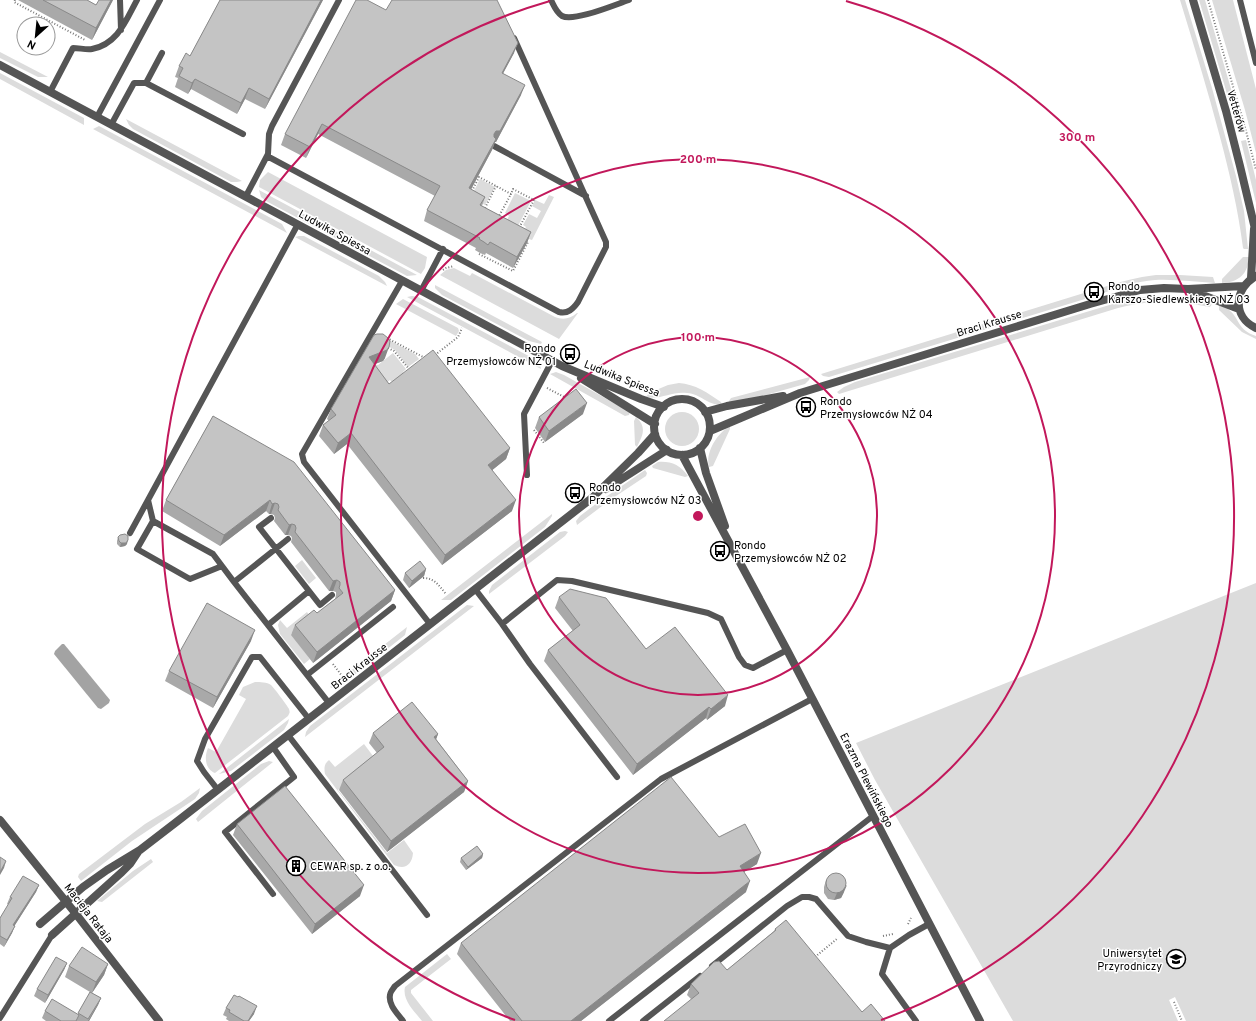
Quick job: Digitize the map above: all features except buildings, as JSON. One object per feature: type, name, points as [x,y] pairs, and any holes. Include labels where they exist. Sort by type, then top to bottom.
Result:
[{"type":"street","name":"Vetterów","points":[[1192,0],[1233,139],[1248,197],[1255,231],[1254,277]]},
{"type":"street","name":"Ludwika Spiessa","points":[[0,65],[552,361],[641,399],[664,407]]},
{"type":"street","points":[[1254,277],[1243,286],[1239,300],[1239,309],[1244,319],[1256,328]]},
{"type":"street","name":"Braci Krausse","points":[[710,431],[800,393],[1140,290],[1243,286]]},
{"type":"street","name":"Braci Krausse","points":[[1188,289],[1239,309]]},
{"type":"street","points":[[562,366],[655,424]]},
{"type":"street","name":"Braci Krausse","points":[[705,412],[727,406],[800,393]]},
{"type":"street","points":[[676,400],[682,400],[695,403],[705,412],[709,421],[710,431],[707,440],[700,448],[692,454],[682,455],[667,450],[662,446],[656,434],[655,424],[659,412],[664,407],[676,400]]},
{"type":"street","name":"Braci Krausse","points":[[592,498],[656,434]]},
{"type":"street","name":"Erazma Plewińskiego","points":[[700,448],[706,473],[733,549]]},
{"type":"street","name":"Braci Krausse","points":[[40,924],[66,901],[107,870],[140,850],[218,790],[592,498],[667,450]]},
{"type":"street","name":"Erazma Plewińskiego","points":[[682,455],[787,650],[980,1021]]},
{"type":"street","name":"Macieja Rataja","points":[[0,820],[66,901],[159,1021]]},
{"type":"street","name":"Braci Krausse","points":[[52,935],[122,872],[140,850]]},
{"type":"lane","points":[[120,0],[121,31]]},
{"type":"lane","points":[[50,92],[73,48],[91,49],[111,42],[121,31],[137,0]]},
{"type":"lane","points":[[97,118],[160,0]]},
{"type":"lane","points":[[246,196],[267,156],[270,143],[269,134],[272,126],[339,0]]},
{"type":"lane","points":[[551,0],[558,13],[563,16],[573,18],[628,0]]},
{"type":"lane","points":[[1240,0],[1256,63]]},
{"type":"lane","points":[[267,156],[559,312],[569,311],[578,302],[606,247],[605,239],[510,28]]},
{"type":"lane","points":[[146,83],[162,53]]},
{"type":"lane","points":[[111,124],[134,83],[146,83],[243,134]]},
{"type":"lane","points":[[494,146],[586,196]]},
{"type":"lane","points":[[130,533],[298,224]]},
{"type":"lane","points":[[422,291],[443,250]]},
{"type":"lane","points":[[402,281],[302,454],[304,462],[430,624]]},
{"type":"lane","points":[[527,475],[524,414],[552,361]]},
{"type":"lane","points":[[148,500],[153,521],[137,549],[190,579],[222,566]]},
{"type":"lane","points":[[271,518],[258,527],[320,605],[332,595]]},
{"type":"lane","points":[[153,521],[213,554],[329,703]]},
{"type":"lane","points":[[234,582],[288,539]]},
{"type":"lane","points":[[502,624],[557,580],[572,581],[708,613],[721,619],[739,657],[745,665],[753,668],[787,650]]},
{"type":"lane","points":[[475,589],[530,664],[617,777]]},
{"type":"lane","points":[[268,625],[309,591]]},
{"type":"lane","points":[[307,675],[393,607]]},
{"type":"lane","points":[[218,790],[197,761],[205,739],[252,657],[260,657],[309,719]]},
{"type":"lane","points":[[403,1021],[393,1008],[390,1000],[390,994],[394,986],[661,779],[812,699]]},
{"type":"lane","points":[[288,735],[427,915]]},
{"type":"lane","points":[[272,747],[294,777],[224,832],[273,894]]},
{"type":"lane","points":[[609,1021],[873,816]]},
{"type":"lane","points":[[708,969],[787,906],[802,897],[816,899],[848,936],[890,948]]},
{"type":"lane","points":[[916,1021],[882,974],[890,948],[929,924]]},
{"type":"lane","points":[[0,1018],[52,935]]},
{"type":"lane","points":[[643,1021],[702,974]]},
{"type":"path","points":[[15,0],[14,2],[75,32],[89,42]]},
{"type":"path","points":[[1208,0],[1248,131],[1256,170]]},
{"type":"path","points":[[1242,132],[1248,131]]},
{"type":"path","points":[[470,194],[480,177],[511,194]]},
{"type":"path","points":[[490,211],[484,208],[496,186]]},
{"type":"path","points":[[497,220],[513,189],[534,200],[519,228]]},
{"type":"path","points":[[494,213],[499,216]]},
{"type":"path","points":[[479,254],[513,271],[528,242],[522,239]]},
{"type":"path","points":[[440,273],[446,268],[454,266],[458,267]]},
{"type":"path","points":[[433,356],[458,337],[462,328]]},
{"type":"path","points":[[384,341],[386,337],[428,360]]},
{"type":"path","points":[[388,348],[394,351],[409,370]]},
{"type":"path","points":[[419,362],[425,358]]},
{"type":"path","points":[[406,372],[414,366]]},
{"type":"path","points":[[540,383],[569,400]]},
{"type":"path","points":[[532,427],[544,443]]},
{"type":"path","points":[[423,578],[430,578],[435,581],[446,594]]},
{"type":"path","points":[[330,661],[342,676]]},
{"type":"path","points":[[1174,1002],[1182,1021]]},
{"type":"shaded area","points":[[1180,0],[1185,0],[1212,88],[1244,211],[1248,249],[1243,248],[1236,206],[1224,151]]},
{"type":"shaded area","points":[[1199,0],[1205,0],[1241,123],[1236,124]]},
{"type":"shaded area","points":[[1212,0],[1233,0],[1256,89],[1256,153],[1245,110]]},
{"type":"shaded area","points":[[0,52],[48,77],[38,77],[0,58]]},
{"type":"shaded area","points":[[0,73],[84,118],[84,125],[0,79]]},
{"type":"shaded area","points":[[126,119],[242,181],[231,182],[133,129]]},
{"type":"shaded area","points":[[99,126],[282,224],[287,233],[93,129]]},
{"type":"shaded area","points":[[1246,140],[1256,180],[1256,203],[1241,141]]},
{"type":"shaded area","points":[[268,172],[427,257],[425,268],[421,274],[259,187],[260,180]]},
{"type":"shaded area","points":[[480,179],[495,187],[485,205],[479,202],[472,195]]},
{"type":"shaded area","points":[[259,190],[417,275],[407,276],[266,201],[261,197]]},
{"type":"shaded area","points":[[515,193],[531,201],[518,226],[507,220],[509,216],[505,213]]},
{"type":"shaded area","points":[[549,195],[554,197],[532,240],[526,238],[526,227],[523,225],[529,214],[537,218],[541,211],[532,206],[535,200],[544,204]]},
{"type":"shaded area","points":[[304,236],[379,276],[387,286],[295,237]]},
{"type":"shaded area","points":[[1243,257],[1249,257],[1247,268],[1242,276],[1233,281],[1222,283],[1222,279]]},
{"type":"shaded area","points":[[454,268],[470,276],[472,273],[555,317],[572,317],[578,313],[559,339],[440,275],[446,270]]},
{"type":"shaded area","points":[[1156,275],[1213,277],[1215,283],[1155,280],[1135,283],[1103,293],[1101,288],[1128,280]]},
{"type":"shaded area","points":[[435,285],[542,342],[541,344],[529,341],[442,295],[435,288]]},
{"type":"shaded area","points":[[1084,293],[1085,299],[829,377],[821,374]]},
{"type":"shaded area","points":[[1150,296],[1181,297],[1212,303],[1209,307],[1174,302],[1152,302],[1130,305],[839,394],[837,392],[855,382],[1126,300]]},
{"type":"shaded area","points":[[407,297],[418,297],[538,361],[541,369]]},
{"type":"shaded area","points":[[403,299],[458,328],[459,331],[456,336],[396,304]]},
{"type":"shaded area","points":[[1219,304],[1232,312],[1245,331],[1256,336],[1256,339],[1242,332],[1219,310]]},
{"type":"shaded area","points":[[387,339],[415,354],[419,359],[408,367],[395,350],[384,344]]},
{"type":"shaded area","points":[[393,353],[406,369],[403,372],[405,376],[394,384],[390,380],[381,387],[373,364],[378,365]]},
{"type":"shaded area","points":[[556,372],[630,412],[629,415],[625,416],[550,374]]},
{"type":"shaded area","points":[[810,377],[805,384],[730,404],[729,401],[731,398]]},
{"type":"shaded area","points":[[679,383],[690,385],[711,395],[721,402],[722,405],[717,405],[696,395],[687,393],[676,393],[651,398],[646,397],[649,393],[668,385]]},
{"type":"shaded area","points":[[679,412],[685,412],[689,413],[696,419],[699,429],[698,436],[692,443],[685,446],[679,446],[675,445],[668,439],[665,432],[665,426],[666,422],[672,415]]},
{"type":"shaded area","points":[[636,417],[642,424],[643,428],[641,439],[637,447],[635,445],[634,421]]},
{"type":"shaded area","points":[[730,426],[713,466],[709,467],[708,462],[710,450],[713,444],[721,433]]},
{"type":"shaded area","points":[[658,462],[675,464],[688,476],[685,477],[653,468],[652,466]]},
{"type":"shaded area","points":[[645,470],[647,473],[646,476],[610,500],[577,525],[576,521],[580,516]]},
{"type":"shaded area","points":[[552,514],[545,527],[451,600],[441,600]]},
{"type":"shaded area","points":[[560,532],[568,532],[565,536],[489,594],[492,585]]},
{"type":"shaded area","points":[[302,560],[316,578],[309,584],[295,566]]},
{"type":"shaded area","points":[[1256,583],[1256,1021],[1186,1021],[1175,997],[1169,1000],[1178,1021],[1013,1021],[875,780],[856,743]]},
{"type":"shaded area","points":[[467,605],[474,606],[305,737],[310,726]]},
{"type":"shaded area","points":[[307,612],[311,618],[291,634],[310,659],[304,664],[280,634],[278,625],[280,620],[287,628]]},
{"type":"shaded area","points":[[407,627],[405,635],[343,684],[332,688],[330,687]]},
{"type":"shaded area","points":[[62,644],[64,644],[110,700],[109,703],[101,709],[98,708],[54,654]]},
{"type":"shaded area","points":[[255,682],[271,685],[288,707],[290,712],[288,716],[215,773],[207,766],[206,755],[208,748],[216,752],[246,699],[239,695],[243,687]]},
{"type":"shaded area","points":[[289,719],[284,730],[231,771],[219,774]]},
{"type":"shaded area","points":[[364,744],[376,760],[338,790],[387,853],[404,840],[413,853],[411,861],[405,867],[394,865],[325,774],[325,766],[329,760],[335,767]]},
{"type":"shaded area","points":[[269,761],[273,762],[198,822],[196,819],[202,811],[261,764]]},
{"type":"shaded area","points":[[200,788],[195,799],[132,841],[81,881],[78,877],[79,874],[145,824],[181,802]]},
{"type":"shaded area","points":[[151,859],[153,862],[102,902],[97,901],[133,871]]},
{"type":"shaded area","points":[[447,954],[451,959],[411,990],[411,993],[433,1021],[422,1021],[407,1001],[405,996],[405,987]]},
{"type":"place","name":"Rondo Karszo-Siedlewskiego NŻ 03","points":[[1094,292]]},
{"type":"place","name":"Rondo Przemysłowców NŻ 01","points":[[570,354]]},
{"type":"place","name":"Rondo Przemysłowców NŻ 04","points":[[806,407]]},
{"type":"place","name":"Rondo Przemysłowców NŻ 03","points":[[575,493]]},
{"type":"place","name":"Rondo Przemysłowców NŻ 02","points":[[720,551]]},
{"type":"place","name":"CEWAR sp. z o.o.","points":[[296,866]]},
{"type":"place","name":"Uniwersytet Przyrodniczy","points":[[1176,959]]}]
